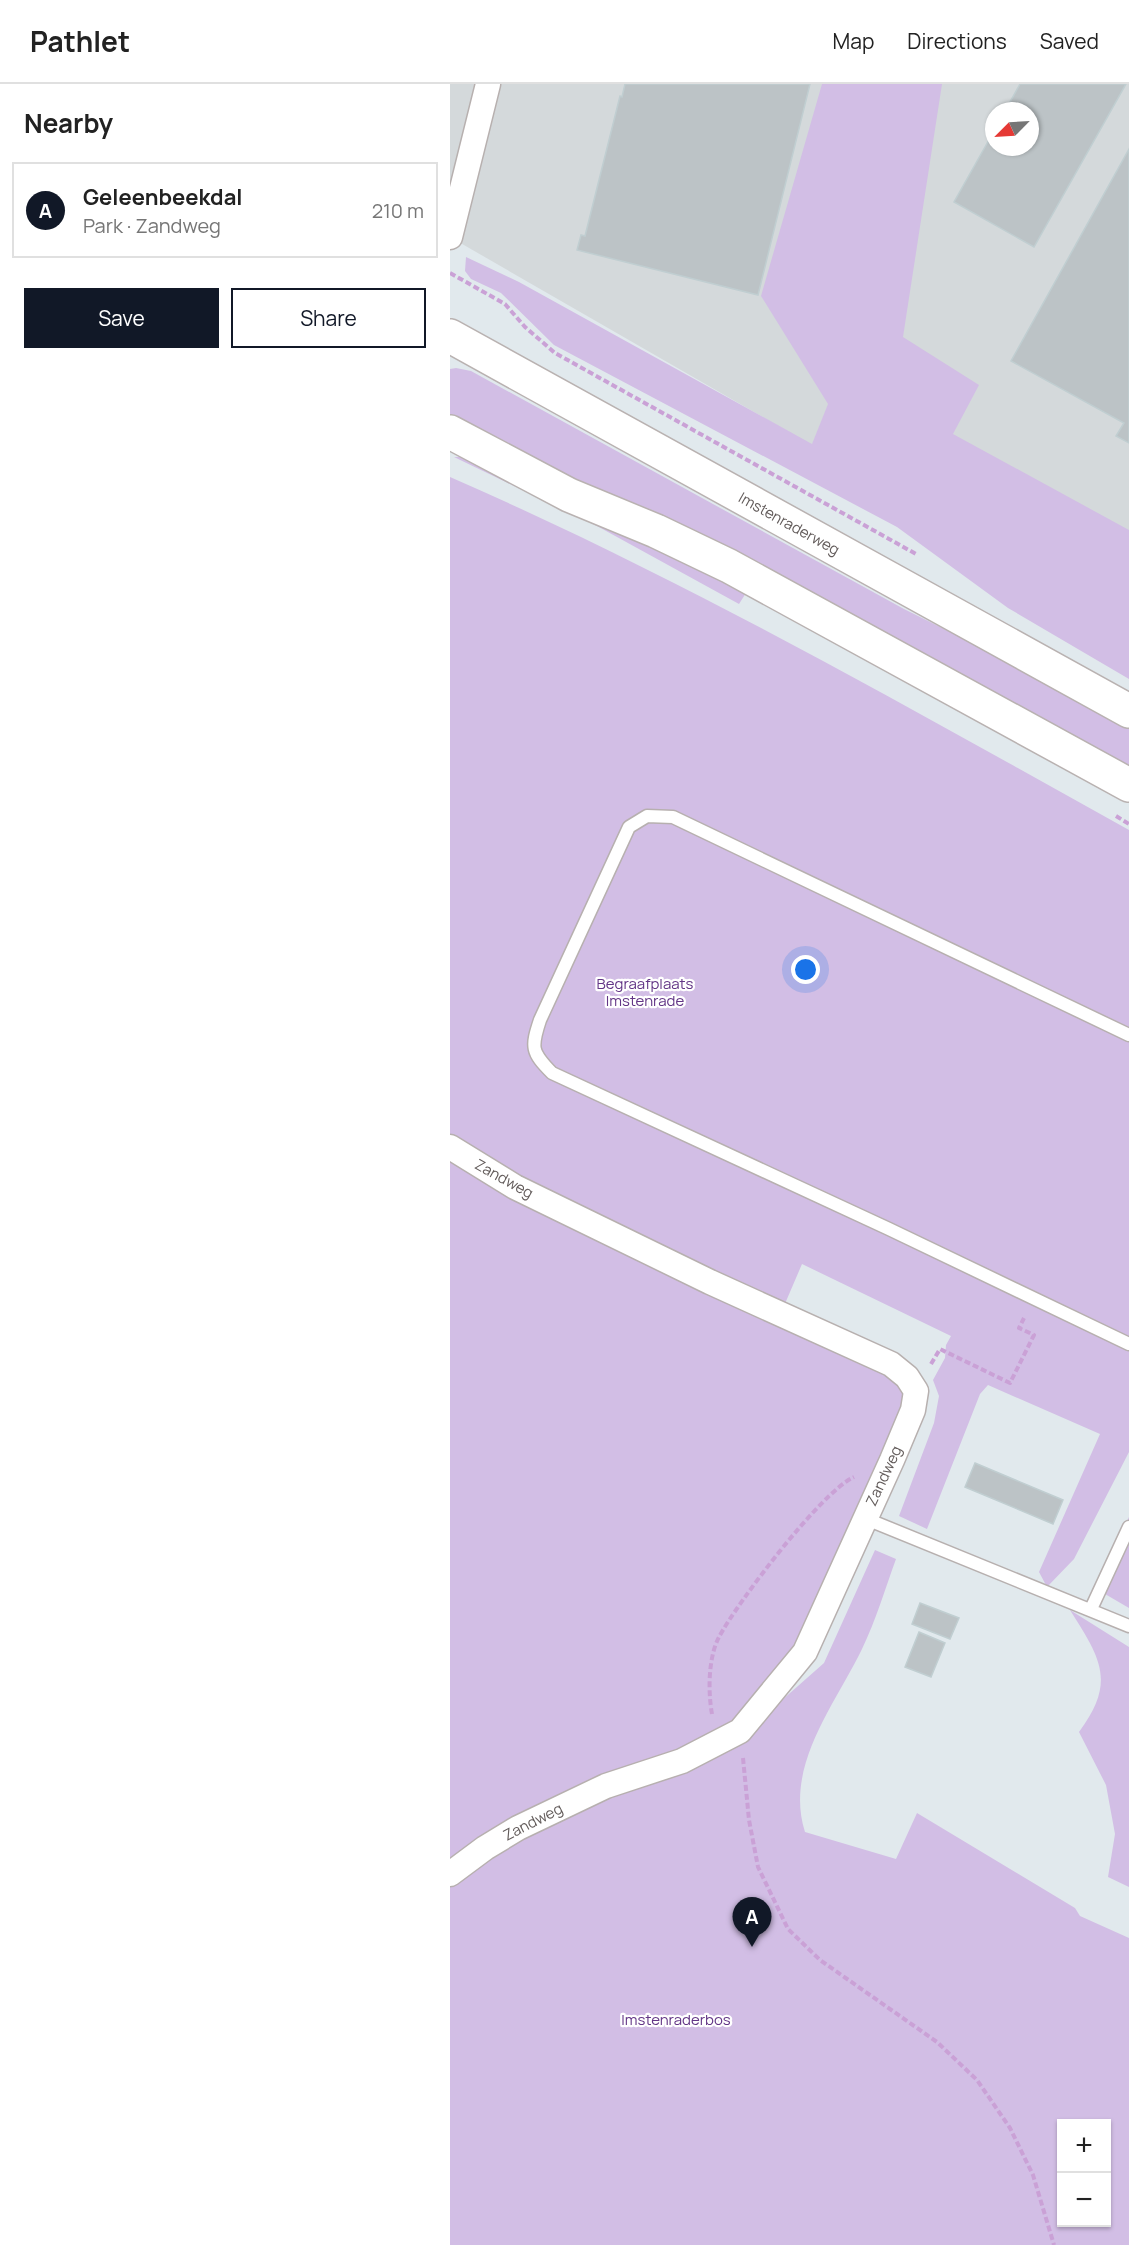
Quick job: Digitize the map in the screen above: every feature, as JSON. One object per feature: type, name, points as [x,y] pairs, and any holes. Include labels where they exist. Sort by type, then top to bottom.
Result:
[{"type":"street","points":[[450,237],[488,84]]},
{"type":"street","name":"Imstenraderweg","points":[[450,336],[1129,711]]},
{"type":"street","points":[[450,432],[569,495],[656,531],[729,566],[1129,785]]},
{"type":"street","name":"Zandweg","points":[[450,1147],[515,1187],[710,1282],[891,1364],[907,1377],[916,1390],[914,1410],[805,1652],[740,1731],[682,1761],[606,1786],[548,1814],[485,1848],[450,1874]]},
{"type":"lane","points":[[1129,1035],[673,817],[647,816],[629,827],[540,1020],[532,1043],[537,1058],[552,1072],[1129,1344]]},
{"type":"lane","points":[[864,1518],[1129,1626]]},
{"type":"lane","points":[[1091,1609],[1129,1527]]},
{"type":"path","points":[[1110,813],[1129,824]]},
{"type":"path","points":[[916,1390],[940,1350],[1010,1383],[1034,1335],[1019,1328],[1034,1299]]},
{"type":"path","points":[[717,1744],[708,1689],[718,1639],[782,1549],[821,1505],[846,1481],[892,1460]]},
{"type":"path","points":[[740,1731],[749,1820],[758,1868],[788,1929],[820,1960],[937,2042],[977,2080],[1010,2128],[1033,2175],[1053,2245]]},
{"type":"shaded area","points":[[450,84],[1129,84],[1129,628],[450,237]]},
{"type":"green space","points":[[822,84],[942,84],[903,337],[979,385],[953,434],[1129,530],[1129,679],[1008,608],[897,527],[554,345],[501,293],[471,279],[465,271],[466,257],[519,282],[812,444],[828,404],[761,296]]},
{"type":"green space","points":[[450,369],[471,371],[904,609],[1129,721],[1129,776],[652,518],[450,419]]},
{"type":"green space","points":[[454,457],[471,457],[669,546],[746,593],[739,604],[597,526]]},
{"type":"green space","name":"Begraafplaats Imstenrade","points":[[450,477],[623,558],[794,645],[1129,830],[1129,1452],[1074,1559],[1047,1587],[1039,1572],[1100,1434],[988,1385],[980,1394],[927,1529],[899,1516],[934,1423],[939,1396],[933,1380],[945,1358],[946,1345],[951,1336],[802,1264],[784,1306],[502,1172],[450,1135]]},
{"type":"green space","name":"Imstenraderbos","points":[[450,1155],[885,1365],[898,1382],[907,1407],[822,1631],[744,1714],[728,1723],[738,1739],[824,1663],[875,1550],[896,1559],[867,1638],[827,1714],[807,1760],[801,1783],[800,1807],[805,1832],[896,1859],[917,1813],[1075,1908],[1080,1916],[1129,1938],[1129,2245],[450,2245]]},
{"type":"green space","points":[[1129,1517],[1129,1608],[1093,1587]]},
{"type":"green space","points":[[1070,1610],[1129,1647],[1129,1887],[1108,1877],[1115,1834],[1106,1785],[1079,1732],[1098,1698],[1101,1684],[1100,1670],[1089,1642]]},
{"type":"building","points":[[625,84],[810,84],[758,295],[577,250],[581,235],[585,236]]},
{"type":"building","points":[[1020,84],[1126,84],[1034,247],[954,202],[985,147],[985,156],[1039,156],[1039,102],[1010,102]]},
{"type":"building","points":[[1129,149],[1129,443],[1116,436],[1124,423],[1011,361]]},
{"type":"building","points":[[975,1463],[1063,1500],[1053,1524],[965,1487]]},
{"type":"building","points":[[920,1603],[959,1618],[950,1639],[912,1624]]},
{"type":"building","points":[[919,1632],[945,1643],[931,1677],[905,1667]]},
{"type":"place","name":"Geleenbeekdal","points":[[752,1947]]}]
